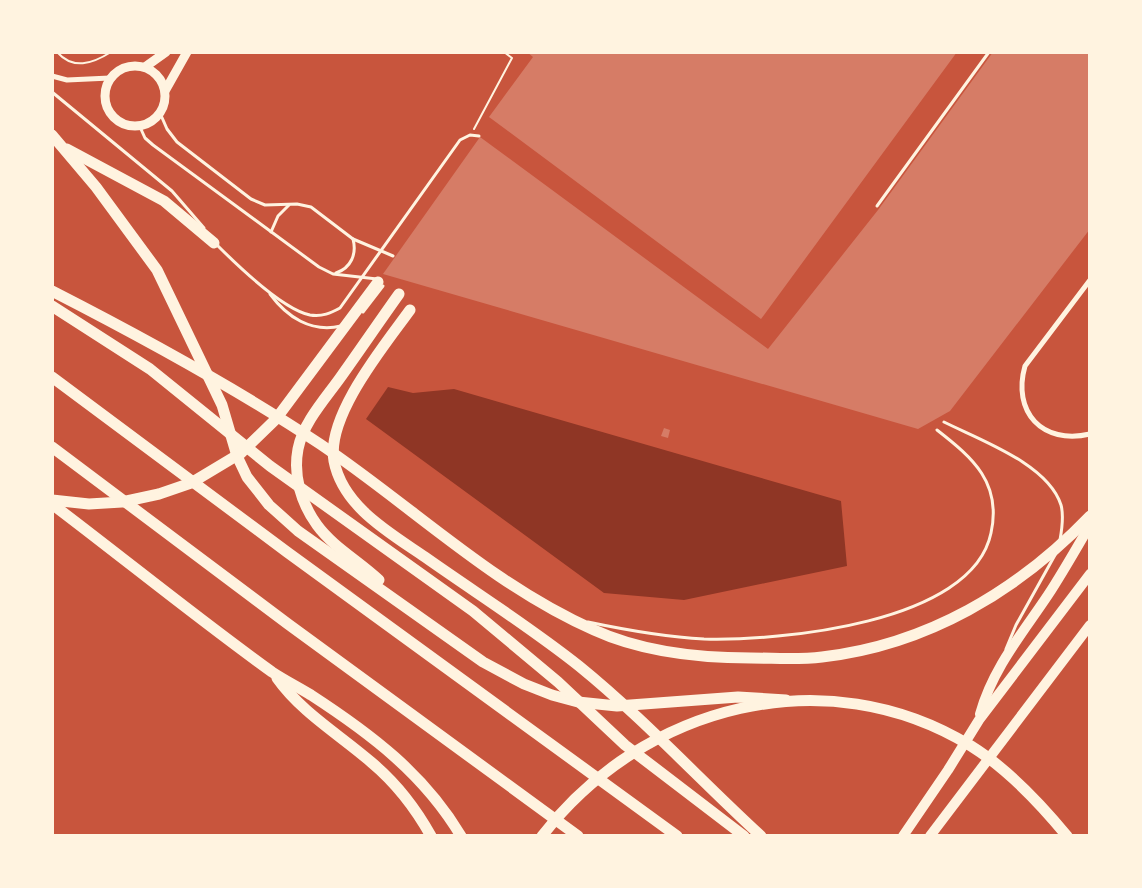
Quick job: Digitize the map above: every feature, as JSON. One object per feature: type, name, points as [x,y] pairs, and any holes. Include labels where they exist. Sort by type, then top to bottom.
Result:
[{"type":"highway","points":[[52,134],[147,254],[162,279],[222,406],[240,463],[254,487],[277,514],[298,531],[496,670],[538,690],[578,702],[617,706],[738,697],[786,700],[819,699],[862,705],[908,717],[945,732],[972,746],[1000,767],[1050,814],[1067,836]]},
{"type":"highway","points":[[52,141],[157,197],[214,243]]},
{"type":"highway","points":[[52,500],[89,504],[122,502],[159,494],[191,483],[241,453],[276,420],[379,282]]},
{"type":"highway","points":[[52,291],[169,351],[321,445],[487,568],[523,592],[570,618],[618,639],[673,652],[725,658],[794,659],[867,650],[914,636],[958,616],[1020,579],[1057,549],[1090,516]]},
{"type":"highway","points":[[399,294],[310,421],[298,448],[297,471],[304,504],[318,526],[335,545],[376,577],[403,604]]},
{"type":"highway","points":[[52,306],[150,369],[270,466],[472,611],[550,676],[625,745],[744,836]]},
{"type":"highway","points":[[410,310],[360,380],[334,435],[334,463],[346,490],[368,516],[579,666],[627,707],[761,836]]},
{"type":"highway","points":[[52,378],[677,836]]},
{"type":"highway","points":[[52,447],[288,624],[578,836]]},
{"type":"highway","points":[[52,504],[273,673],[349,722],[403,763],[447,812],[461,836]]},
{"type":"highway","points":[[273,673],[293,698],[372,762],[410,804],[432,836]]},
{"type":"highway","points":[[542,836],[585,788],[640,748],[667,734],[700,721],[740,709],[786,700]]},
{"type":"main road","points":[[145,67],[166,52]]},
{"type":"main road","points":[[165,91],[187,52]]},
{"type":"main road","points":[[126,67],[145,67],[156,74],[165,91],[165,102],[155,120],[140,127],[124,125],[112,116],[104,97],[110,78],[126,67]]},
{"type":"main road","points":[[979,720],[992,680],[1004,659],[1049,594],[1090,525]]},
{"type":"main road","points":[[903,836],[979,720],[1090,574]]},
{"type":"main road","points":[[930,836],[1090,625]]},
{"type":"street","points":[[52,76],[67,80],[110,78]]},
{"type":"street","points":[[1090,280],[1025,366],[1020,383],[1022,400],[1030,416],[1042,428],[1058,436],[1074,438],[1090,434]]},
{"type":"lane","points":[[877,206],[988,52]]},
{"type":"lane","points":[[52,92],[172,191],[214,243],[268,291],[292,307],[310,315],[326,315],[340,308],[460,140],[470,135],[479,136]]},
{"type":"lane","points":[[160,113],[167,129],[177,142],[251,199],[265,205],[311,207],[354,239],[393,256]]},
{"type":"lane","points":[[140,127],[145,138],[152,145],[319,267],[333,274],[379,282],[359,317],[340,327],[329,328],[308,325],[298,320],[276,302],[268,291]]},
{"type":"lane","points":[[271,232],[278,216],[290,205]]},
{"type":"lane","points":[[333,274],[344,270],[352,261],[355,250],[354,239]]},
{"type":"lane","points":[[944,422],[1008,454],[1032,469],[1051,486],[1062,506],[1062,527],[1058,548],[1047,572],[1012,633],[1004,659]]},
{"type":"lane","points":[[570,618],[684,638],[782,637],[851,625],[904,608],[941,593],[961,580],[978,563],[990,537],[994,511],[990,489],[982,473],[956,445],[937,430]]},
{"type":"path","points":[[57,52],[63,59],[76,64],[96,60],[111,52]]},
{"type":"path","points":[[470,135],[512,58],[504,52]]},
{"type":"shaded area","points":[[388,387],[413,393],[454,389],[841,501],[847,566],[684,600],[604,593],[366,419]]},
{"type":"building","points":[[527,52],[957,52],[761,319],[489,117],[533,57]]},
{"type":"building","points":[[993,52],[1090,52],[1090,229],[950,411],[918,429],[383,274],[480,137],[768,349],[878,210]]},
{"type":"building","points":[[664,428],[670,430],[668,438],[661,436]]}]
